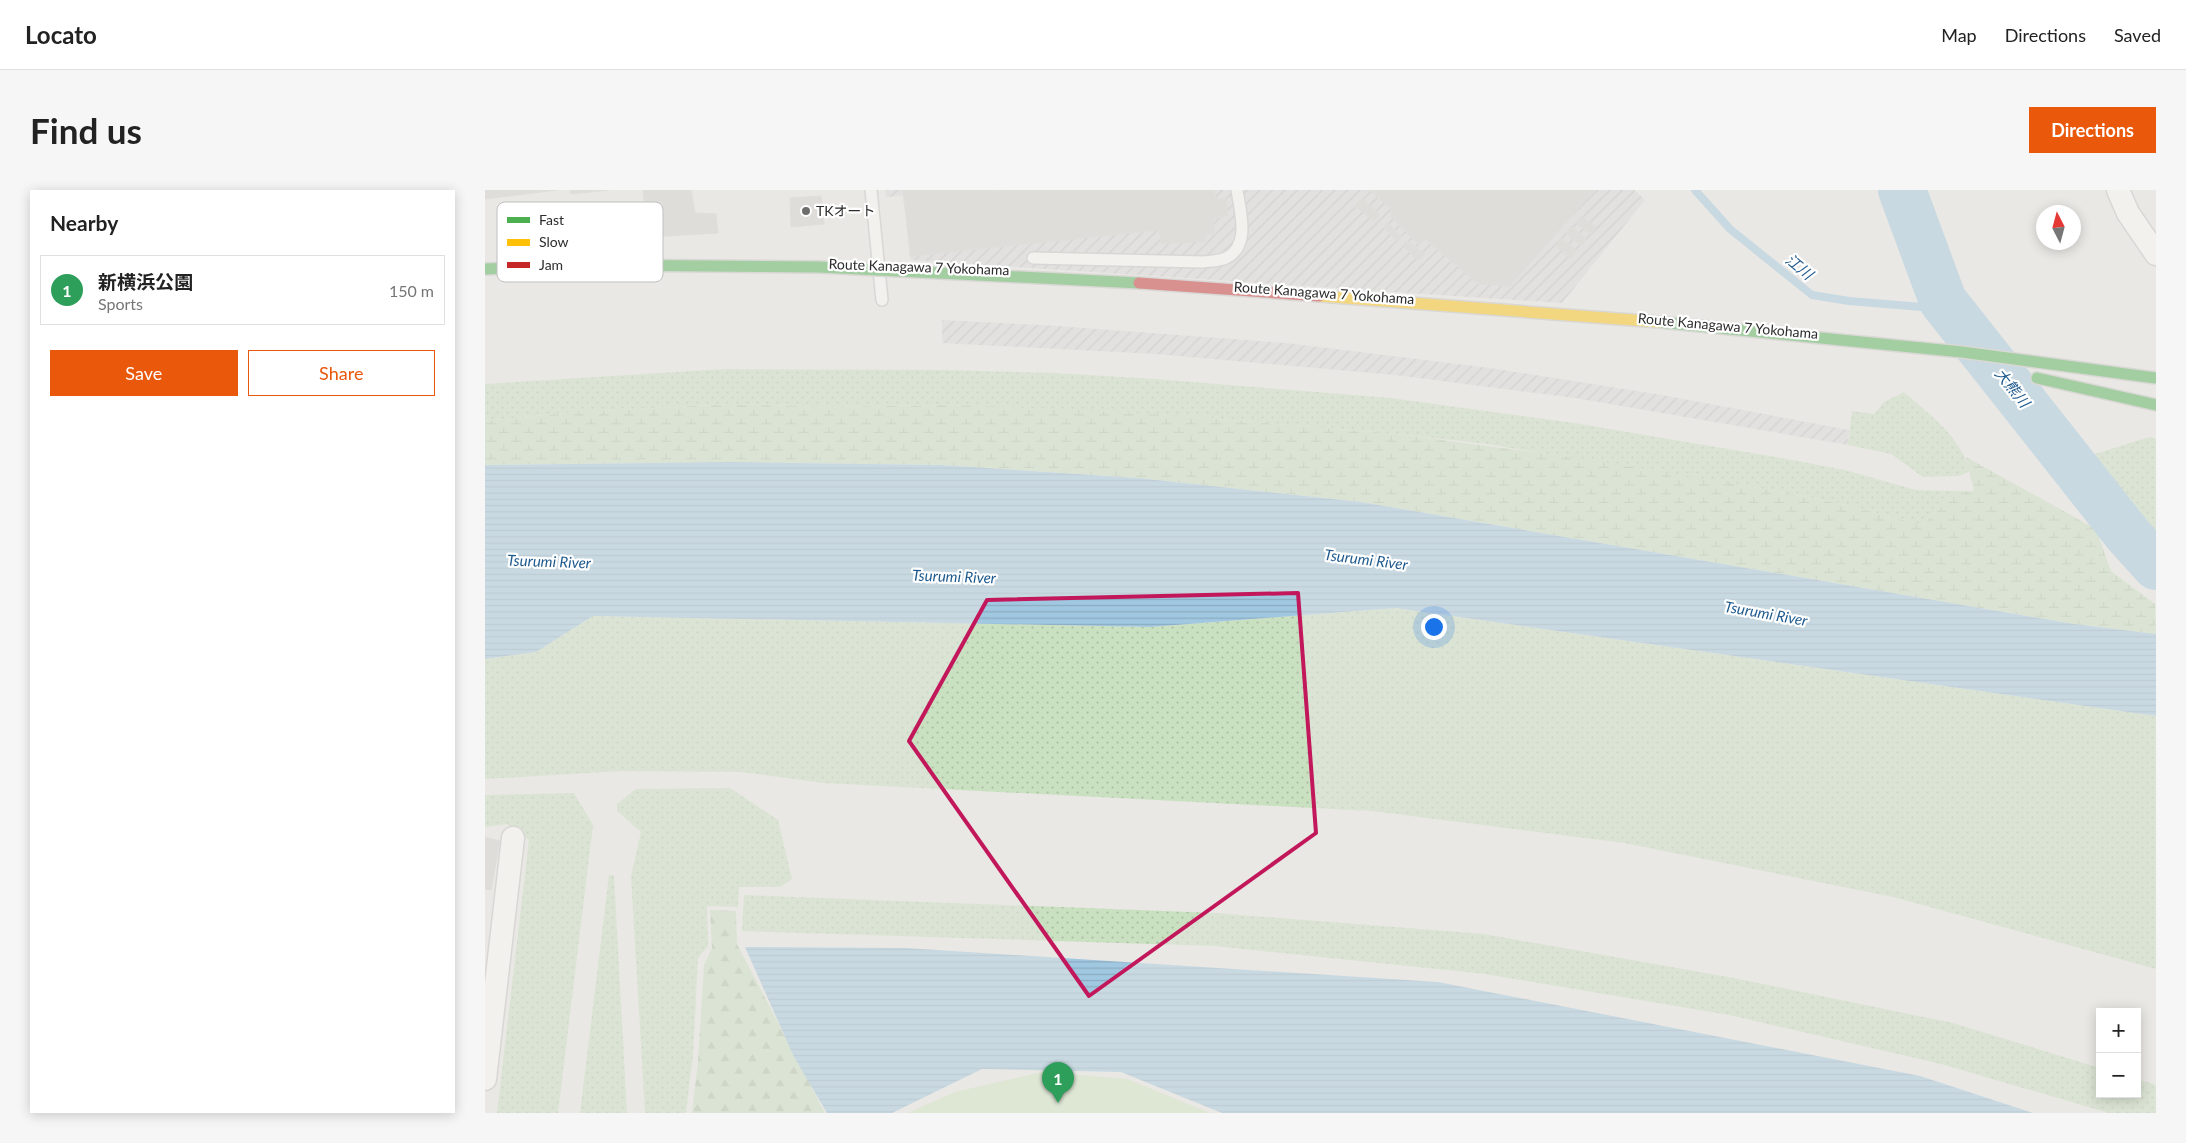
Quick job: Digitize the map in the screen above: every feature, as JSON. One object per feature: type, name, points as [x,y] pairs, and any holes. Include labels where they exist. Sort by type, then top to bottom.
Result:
[{"type":"highway","name":"Route Kanagawa 7 Yokohama","points":[[663,265],[761,265],[989,274],[1241,290],[1737,328],[2040,360],[2156,378]]},
{"type":"highway","name":"Route Kanagawa 7 Yokohama","points":[[663,275],[752,276],[983,284],[1717,338],[1835,351]]},
{"type":"highway","points":[[2040,360],[2156,371]]},
{"type":"highway","points":[[2156,399],[2033,377],[2156,405]]},
{"type":"street","points":[[2118,190],[2128,213],[2156,254]]},
{"type":"street","points":[[485,1079],[513,838]]},
{"type":"lane","points":[[871,190],[882,300]]},
{"type":"lane","points":[[1033,258],[1203,262],[1225,259],[1234,253],[1241,243],[1242,233],[1237,190]]},
{"type":"highlighted area","points":[[1298,593],[1316,833],[1089,996],[909,741],[987,600]]},
{"type":"shaded area","points":[[885,190],[1634,190],[1645,200],[1562,303],[910,260],[904,196],[886,197]]},
{"type":"shaded area","points":[[942,320],[1057,326],[1286,343],[1490,368],[1662,395],[1849,430],[1848,445],[1575,398],[1395,375],[1156,354],[942,343]]},
{"type":"green space","points":[[724,369],[944,370],[1055,373],[1391,398],[1574,423],[1787,459],[1845,470],[1916,490],[1958,491],[1922,525],[1850,506],[1793,494],[1486,444],[1397,434],[1161,414],[950,405],[824,407],[730,404],[564,413],[485,421],[485,384]]},
{"type":"green space","points":[[1904,392],[1934,418],[1952,437],[1965,458],[1970,471],[1960,476],[1923,477],[1891,454],[1848,445],[1852,411],[1874,414],[1884,402]]},
{"type":"green space","points":[[730,404],[824,407],[950,405],[1060,409],[1161,414],[1397,434],[1579,458],[1793,494],[1850,506],[1922,525],[1958,491],[1974,491],[1966,457],[2096,529],[2111,571],[2155,604],[2156,634],[2074,624],[1361,502],[1138,478],[940,465],[732,462],[485,465],[485,421],[564,413]]},
{"type":"green space","points":[[2149,437],[2156,439],[2156,539],[2143,532],[2122,496],[2082,458]]},
{"type":"green space","points":[[1396,608],[2156,716],[2156,969],[1893,897],[1624,843],[1372,811],[824,783],[741,772],[621,771],[485,779],[485,659],[536,652],[593,616],[1150,627]]},
{"type":"green space","points":[[730,788],[778,820],[792,879],[780,887],[739,887],[738,907],[707,906],[708,946],[698,958],[693,1055],[686,1113],[645,1113],[631,876],[641,832],[617,811],[617,804],[636,789]]},
{"type":"green space","points":[[574,793],[593,825],[558,1113],[497,1113],[529,840],[507,824],[485,827],[485,795]]},
{"type":"green space","points":[[609,875],[614,875],[627,1113],[580,1113]]},
{"type":"green space","points":[[744,895],[1216,913],[1484,934],[1734,978],[1953,1023],[2096,1067],[2096,1098],[2141,1098],[2141,1080],[2156,1085],[2156,1113],[2109,1113],[1941,1064],[1729,1015],[1485,974],[1215,946],[742,931]]},
{"type":"green space","points":[[710,910],[736,911],[737,944],[825,1113],[692,1113],[698,1061],[704,965],[712,948]]},
{"type":"green space","points":[[1042,1072],[1127,1079],[1210,1113],[908,1113],[955,1092]]},
{"type":"water","name":"Tsurumi River","points":[[732,462],[940,465],[1138,478],[1361,502],[2074,624],[2156,634],[2156,716],[1396,608],[1150,627],[593,616],[536,652],[485,659],[485,465]]},
{"type":"water","points":[[745,947],[906,948],[1438,982],[1920,1076],[2033,1113],[1222,1113],[1121,1072],[982,1069],[892,1113],[827,1113],[794,1057]]},
{"type":"building","points":[[485,190],[557,190],[485,199]]},
{"type":"building","points":[[570,190],[609,190],[571,194]]},
{"type":"building","points":[[643,190],[691,190],[695,213],[716,214],[718,233],[663,236],[663,202],[644,202]]},
{"type":"building","points":[[903,190],[1015,190],[904,201]]},
{"type":"building","points":[[1015,190],[1214,190],[1216,199],[1226,199],[1228,216],[1213,219],[1215,234],[1206,234],[1206,241],[1161,244],[1159,230],[911,256],[904,201]]},
{"type":"building","points":[[1369,190],[1594,191],[1510,286],[1478,284],[1424,238],[1419,245],[1390,216],[1392,210]]},
{"type":"building","name":"TKオート","points":[[821,196],[824,224],[791,227],[790,198]]},
{"type":"building","points":[[1362,198],[1380,215],[1374,221],[1355,206]]},
{"type":"building","points":[[1581,216],[1596,227],[1591,234],[1575,223]]},
{"type":"building","points":[[1387,222],[1402,237],[1398,242],[1384,228]]},
{"type":"building","points":[[1571,226],[1586,239],[1580,245],[1566,234]]},
{"type":"building","points":[[1561,238],[1577,251],[1571,258],[1556,246]]},
{"type":"building","points":[[1408,241],[1425,254],[1418,261],[1404,247]]},
{"type":"building","points":[[485,837],[500,841],[491,890],[485,889]]},
{"type":"waterway","name":"江川","points":[[1695,190],[1730,229],[1812,295],[1849,301],[1922,307],[1943,301]]},
{"type":"waterway","name":"大熊川","points":[[1902,190],[1943,301],[2128,535],[2156,566]]},
{"type":"traffic: fast","points":[[663,266],[819,267],[1139,283]]},
{"type":"traffic: fast","points":[[485,269],[497,269]]},
{"type":"traffic: fast","points":[[1659,322],[1962,352],[2156,378]]},
{"type":"traffic: fast","points":[[2037,378],[2156,405]]},
{"type":"traffic: slow","points":[[1319,296],[1659,322]]},
{"type":"traffic: jam","points":[[1139,283],[1319,296]]},
{"type":"place","name":"TKオート","points":[[806,211]]},
{"type":"place","name":"新横浜公園","points":[[1058,1103]]}]
